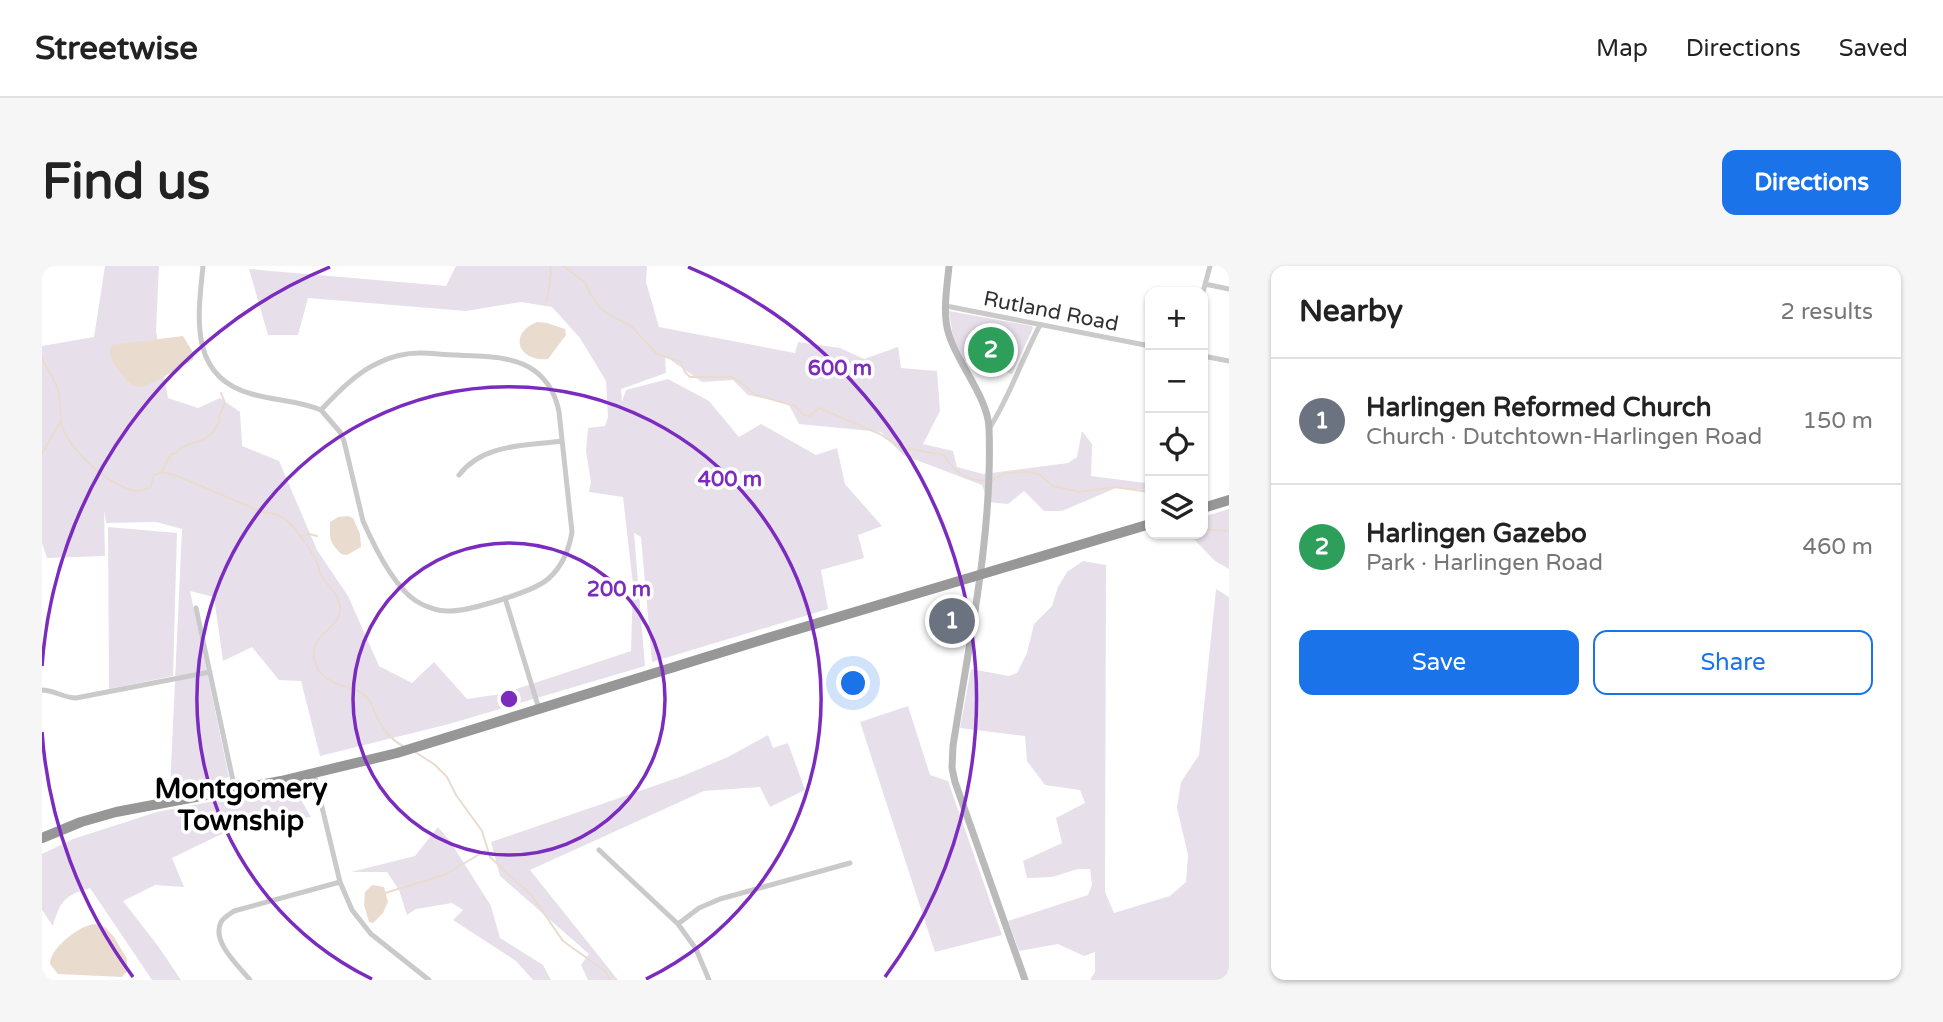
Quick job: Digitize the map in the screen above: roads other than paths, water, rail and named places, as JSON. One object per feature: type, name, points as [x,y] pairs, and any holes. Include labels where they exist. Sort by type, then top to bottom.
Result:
[{"type":"highway","points":[[1208,506],[1229,500]]},
{"type":"highway","points":[[42,838],[106,815],[314,774],[397,753],[1145,526]]},
{"type":"street","points":[[203,266],[199,328],[202,346],[209,362],[221,377],[238,389],[265,397],[292,400],[321,410],[340,432],[368,533],[393,576],[408,595],[419,603],[447,611],[459,610],[505,598],[542,584],[560,566],[569,549],[572,532],[557,402],[547,383],[529,367],[499,359],[420,353],[399,356],[378,363],[361,373],[321,410]]},
{"type":"street","points":[[949,266],[946,323],[949,335],[983,406],[989,429],[988,487],[980,575],[953,746],[952,768],[1025,980]]},
{"type":"street","points":[[1204,287],[1210,266]]},
{"type":"street","points":[[1205,284],[1229,289]]},
{"type":"street","name":"Rutland Road","points":[[946,306],[1145,345]]},
{"type":"street","points":[[989,429],[1040,325]]},
{"type":"street","points":[[1208,357],[1229,361]]},
{"type":"street","points":[[459,475],[470,463],[494,451],[562,441]]},
{"type":"street","points":[[505,598],[539,709]]},
{"type":"street","points":[[196,608],[234,790]]},
{"type":"street","points":[[42,690],[76,698],[210,672]]},
{"type":"street","points":[[314,774],[340,882],[352,910],[371,934],[429,980]]},
{"type":"street","points":[[599,850],[678,924],[696,949],[709,980]]},
{"type":"street","points":[[678,924],[699,908],[720,899],[850,863]]},
{"type":"street","points":[[250,980],[222,944],[220,926],[224,918],[234,911],[340,882]]},
{"type":"waterway","points":[[547,301],[550,266]]},
{"type":"waterway","points":[[563,266],[585,282],[600,308],[631,326],[657,354],[681,362],[690,377],[733,377],[756,395],[795,406],[804,415],[810,416],[819,408],[880,434],[899,447],[944,455],[951,466],[961,474],[987,481]]},
{"type":"waterway","points":[[42,358],[58,388],[61,422],[66,436],[83,457],[105,477],[139,491],[150,488],[154,475],[162,472],[175,475],[262,512],[278,515],[289,523],[311,552],[320,574],[339,601],[340,612],[337,619],[315,645],[315,662],[319,671],[332,682],[363,694],[384,729],[403,746]]},
{"type":"waterway","points":[[162,471],[171,454],[186,445],[203,440],[215,430],[225,403],[221,393]]},
{"type":"waterway","points":[[42,454],[60,422]]},
{"type":"waterway","points":[[992,481],[1005,473],[1028,472],[1039,474],[1053,486],[1079,492],[1114,487],[1145,491]]},
{"type":"waterway","points":[[1208,529],[1229,531]]},
{"type":"waterway","points":[[301,536],[317,536]]},
{"type":"waterway","points":[[415,752],[434,764],[447,777],[456,795],[482,831],[490,857],[532,896],[563,941],[605,971],[610,980]]},
{"type":"waterway","points":[[385,893],[444,875],[485,851]]},
{"type":"place","name":"Harlingen Gazebo","points":[[991,350]]},
{"type":"place","name":"Harlingen Reformed Church","points":[[952,621]]},
{"type":"district","name":"Montgomery Township","points":[[241,804]]}]
